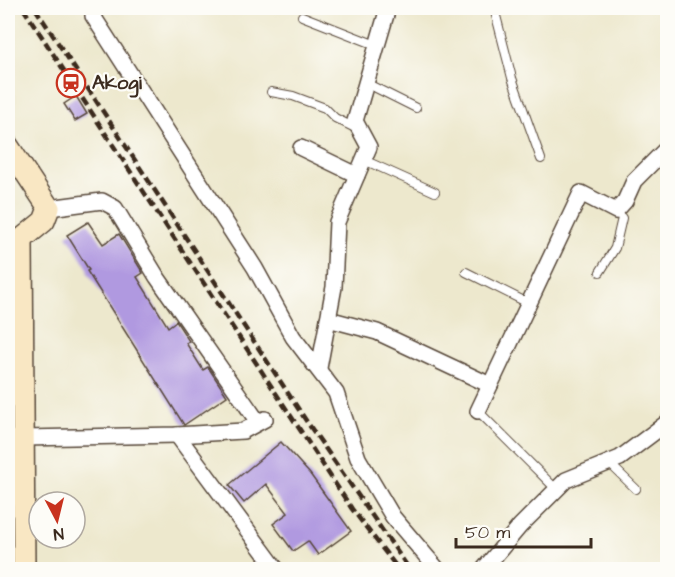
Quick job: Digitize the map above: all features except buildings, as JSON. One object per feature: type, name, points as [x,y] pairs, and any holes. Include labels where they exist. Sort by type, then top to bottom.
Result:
[{"type":"main road","points":[[8,146],[49,208],[44,221],[15,237],[16,319],[24,438],[24,570]]},
{"type":"street","points":[[93,8],[93,16],[255,268],[293,337],[336,393],[358,458],[393,517],[438,570]]},
{"type":"street","points":[[319,368],[334,287],[337,222],[369,147],[355,121],[388,8]]},
{"type":"street","points":[[478,411],[581,193],[616,211],[625,201],[634,181],[668,147]]},
{"type":"street","points":[[301,148],[357,174]]},
{"type":"street","points":[[24,438],[177,435],[243,431],[261,420],[157,277],[115,208],[102,201],[49,208]]},
{"type":"street","points":[[328,319],[377,332],[490,385]]},
{"type":"street","points":[[483,570],[520,526],[566,480],[637,448],[668,422]]},
{"type":"street","points":[[177,435],[277,570]]},
{"type":"lane","points":[[494,8],[512,78],[541,159]]},
{"type":"lane","points":[[302,16],[376,45]]},
{"type":"lane","points":[[366,83],[416,108]]},
{"type":"lane","points":[[271,92],[293,96],[325,108],[335,118],[361,132]]},
{"type":"lane","points":[[364,160],[435,192]]},
{"type":"lane","points":[[600,272],[615,248],[622,218],[616,211]]},
{"type":"lane","points":[[466,272],[530,304]]},
{"type":"lane","points":[[478,411],[556,489]]},
{"type":"lane","points":[[608,463],[636,489]]},
{"type":"lane","points":[[664,570],[668,566]]},
{"type":"railway","points":[[23,8],[352,509],[399,570]]},
{"type":"railway","points":[[35,8],[307,422],[410,570]]},
{"type":"place","name":"Akogi","points":[[71,83]]}]
